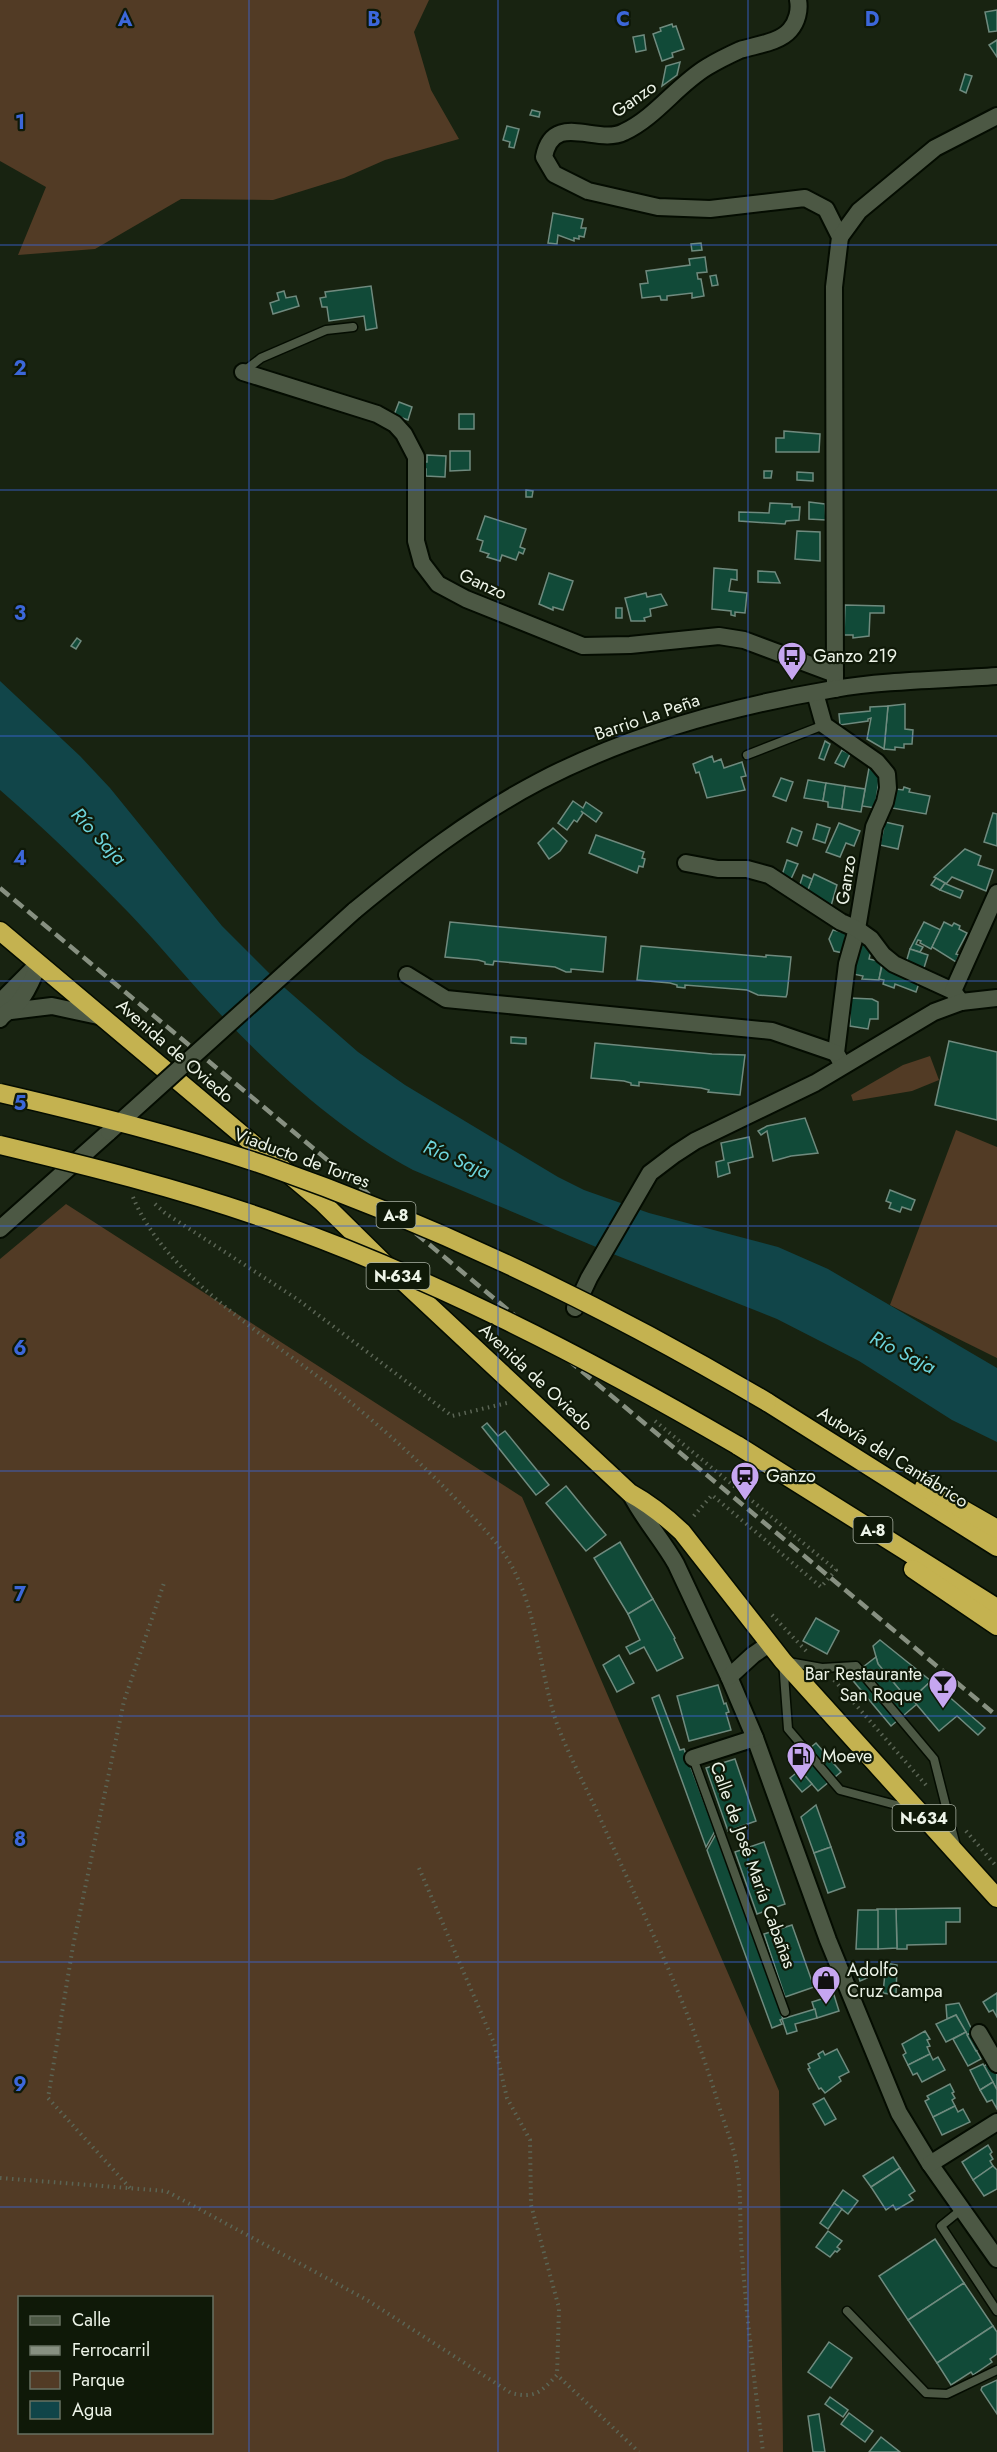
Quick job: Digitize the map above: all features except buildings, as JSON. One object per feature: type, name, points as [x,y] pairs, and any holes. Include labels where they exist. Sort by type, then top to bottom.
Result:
[{"type":"highway","name":"Avenida de Oviedo","points":[[0,931],[322,1202],[393,1272],[630,1493],[654,1506],[682,1532],[783,1662],[997,1898]]},
{"type":"highway","name":"Viaducto de Torres","points":[[0,1093],[152,1130],[337,1191],[462,1243],[561,1290],[665,1343],[767,1402]]},
{"type":"highway","name":"A-8","points":[[0,1145],[220,1203],[332,1244],[461,1299],[531,1332],[653,1396],[743,1448],[997,1608]]},
{"type":"highway","points":[[767,1402],[832,1435],[997,1529]]},
{"type":"highway","name":"Autovía del Cantábrico","points":[[767,1402],[997,1547]]},
{"type":"highway","points":[[743,1448],[997,1626]]},
{"type":"street","name":"Ganzo","points":[[798,0],[798,15],[790,30],[781,37],[738,51],[705,68],[655,111],[623,133],[605,138],[586,132],[570,131],[553,138],[546,147],[544,158],[554,174],[588,191],[658,207],[710,208],[805,198],[826,209],[840,237]]},
{"type":"street","points":[[835,681],[834,287],[840,237],[859,212],[935,148],[997,116]]},
{"type":"street","name":"Ganzo","points":[[243,372],[377,414],[395,424],[404,434],[416,457],[416,541],[422,563],[438,584],[466,599],[582,646],[630,645],[719,636],[744,640],[835,681]]},
{"type":"street","name":"Barrio La Peña","points":[[0,1229],[354,911],[402,872],[468,825],[552,775],[593,756],[650,735],[744,706],[815,693],[835,681],[997,676]]},
{"type":"street","points":[[815,693],[824,725]]},
{"type":"street","name":"Ganzo","points":[[824,725],[867,754],[887,774],[888,788],[885,802],[874,827],[857,929],[847,964],[840,1060]]},
{"type":"street","name":"Ganzo","points":[[686,863],[718,868],[747,869],[769,874],[840,922],[857,929]]},
{"type":"street","points":[[575,1308],[650,1173],[694,1141],[795,1094],[840,1060],[934,1012],[957,997],[997,893]]},
{"type":"street","points":[[857,929],[871,939],[883,956],[894,964],[957,997],[997,998]]},
{"type":"street","points":[[3,1010],[18,982],[39,964]]},
{"type":"street","points":[[407,975],[446,999],[772,1031],[840,1060]]},
{"type":"street","points":[[3,1010],[52,1006],[103,1017]]},
{"type":"street","points":[[630,1493],[643,1518],[667,1547],[729,1677],[755,1738],[825,1930],[899,2113],[930,2164],[997,2259]]},
{"type":"street","points":[[729,1677],[769,1644]]},
{"type":"street","name":"Calle de José María Cabañas","points":[[693,1758],[755,1738]]},
{"type":"street","points":[[979,2033],[997,2064]]},
{"type":"street","points":[[930,2164],[997,2122]]},
{"type":"lane","points":[[243,372],[261,358],[326,330],[354,327]]},
{"type":"lane","points":[[747,755],[824,725]]},
{"type":"lane","points":[[918,1811],[840,1790],[788,1729],[783,1662],[822,1668],[856,1666],[934,1759],[958,1855]]},
{"type":"lane","name":"Calle de José María Cabañas","points":[[693,1758],[785,2012]]},
{"type":"lane","points":[[962,2209],[941,2226],[997,2310]]},
{"type":"lane","points":[[847,2311],[926,2393],[947,2394],[997,2370]]},
{"type":"path","points":[[141,1196],[131,1191],[138,1210],[166,1251],[183,1268],[242,1319],[337,1391],[408,1450],[494,1541],[512,1564],[532,1614],[535,1640],[558,1725],[690,2019],[709,2072],[737,2166],[742,2254],[763,2452]]},
{"type":"path","points":[[152,1201],[165,1213],[297,1299],[452,1416],[486,1408]]},
{"type":"path","points":[[653,1420],[836,1570],[820,1587],[712,1495]]},
{"type":"path","points":[[130,2188],[48,2098],[73,1946],[124,1701],[165,1580]]},
{"type":"path","points":[[0,2178],[166,2191],[367,2300],[511,2393],[525,2397],[542,2391],[557,2375],[559,2308],[531,2205],[530,2140],[507,2098],[494,2043],[420,1868]]},
{"type":"path","points":[[557,2375],[639,2452]]},
{"type":"green space","points":[[0,0],[429,0],[414,32],[431,90],[459,139],[385,160],[344,178],[273,200],[181,199],[95,249],[18,255],[46,187],[0,161]]},
{"type":"green space","points":[[930,1056],[939,1080],[912,1091],[853,1101],[851,1095],[903,1065]]},
{"type":"green space","points":[[956,1130],[997,1147],[997,1358],[890,1305]]},
{"type":"green space","points":[[66,1204],[522,1497],[779,2091],[783,2452],[0,2452],[0,1259]]},
{"type":"water","name":"Río Saja","points":[[0,681],[80,756],[110,788],[222,926],[278,982],[358,1052],[405,1085],[558,1177],[584,1190],[649,1213],[778,1247],[828,1269],[997,1368],[997,1442],[952,1420],[859,1361],[777,1319],[608,1252],[413,1170],[336,1120],[244,1039],[128,912],[0,790]]},
{"type":"railway","points":[[0,888],[997,1716]]},
{"type":"place","name":"Ganzo 219","points":[[792,682]]},
{"type":"place","name":"Ganzo","points":[[745,1502]]},
{"type":"place","name":"Bar Restaurante San Roque","points":[[943,1710]]},
{"type":"place","name":"Moeve","points":[[801,1782]]},
{"type":"place","name":"Adolfo Cruz Campa","points":[[826,2006]]}]
